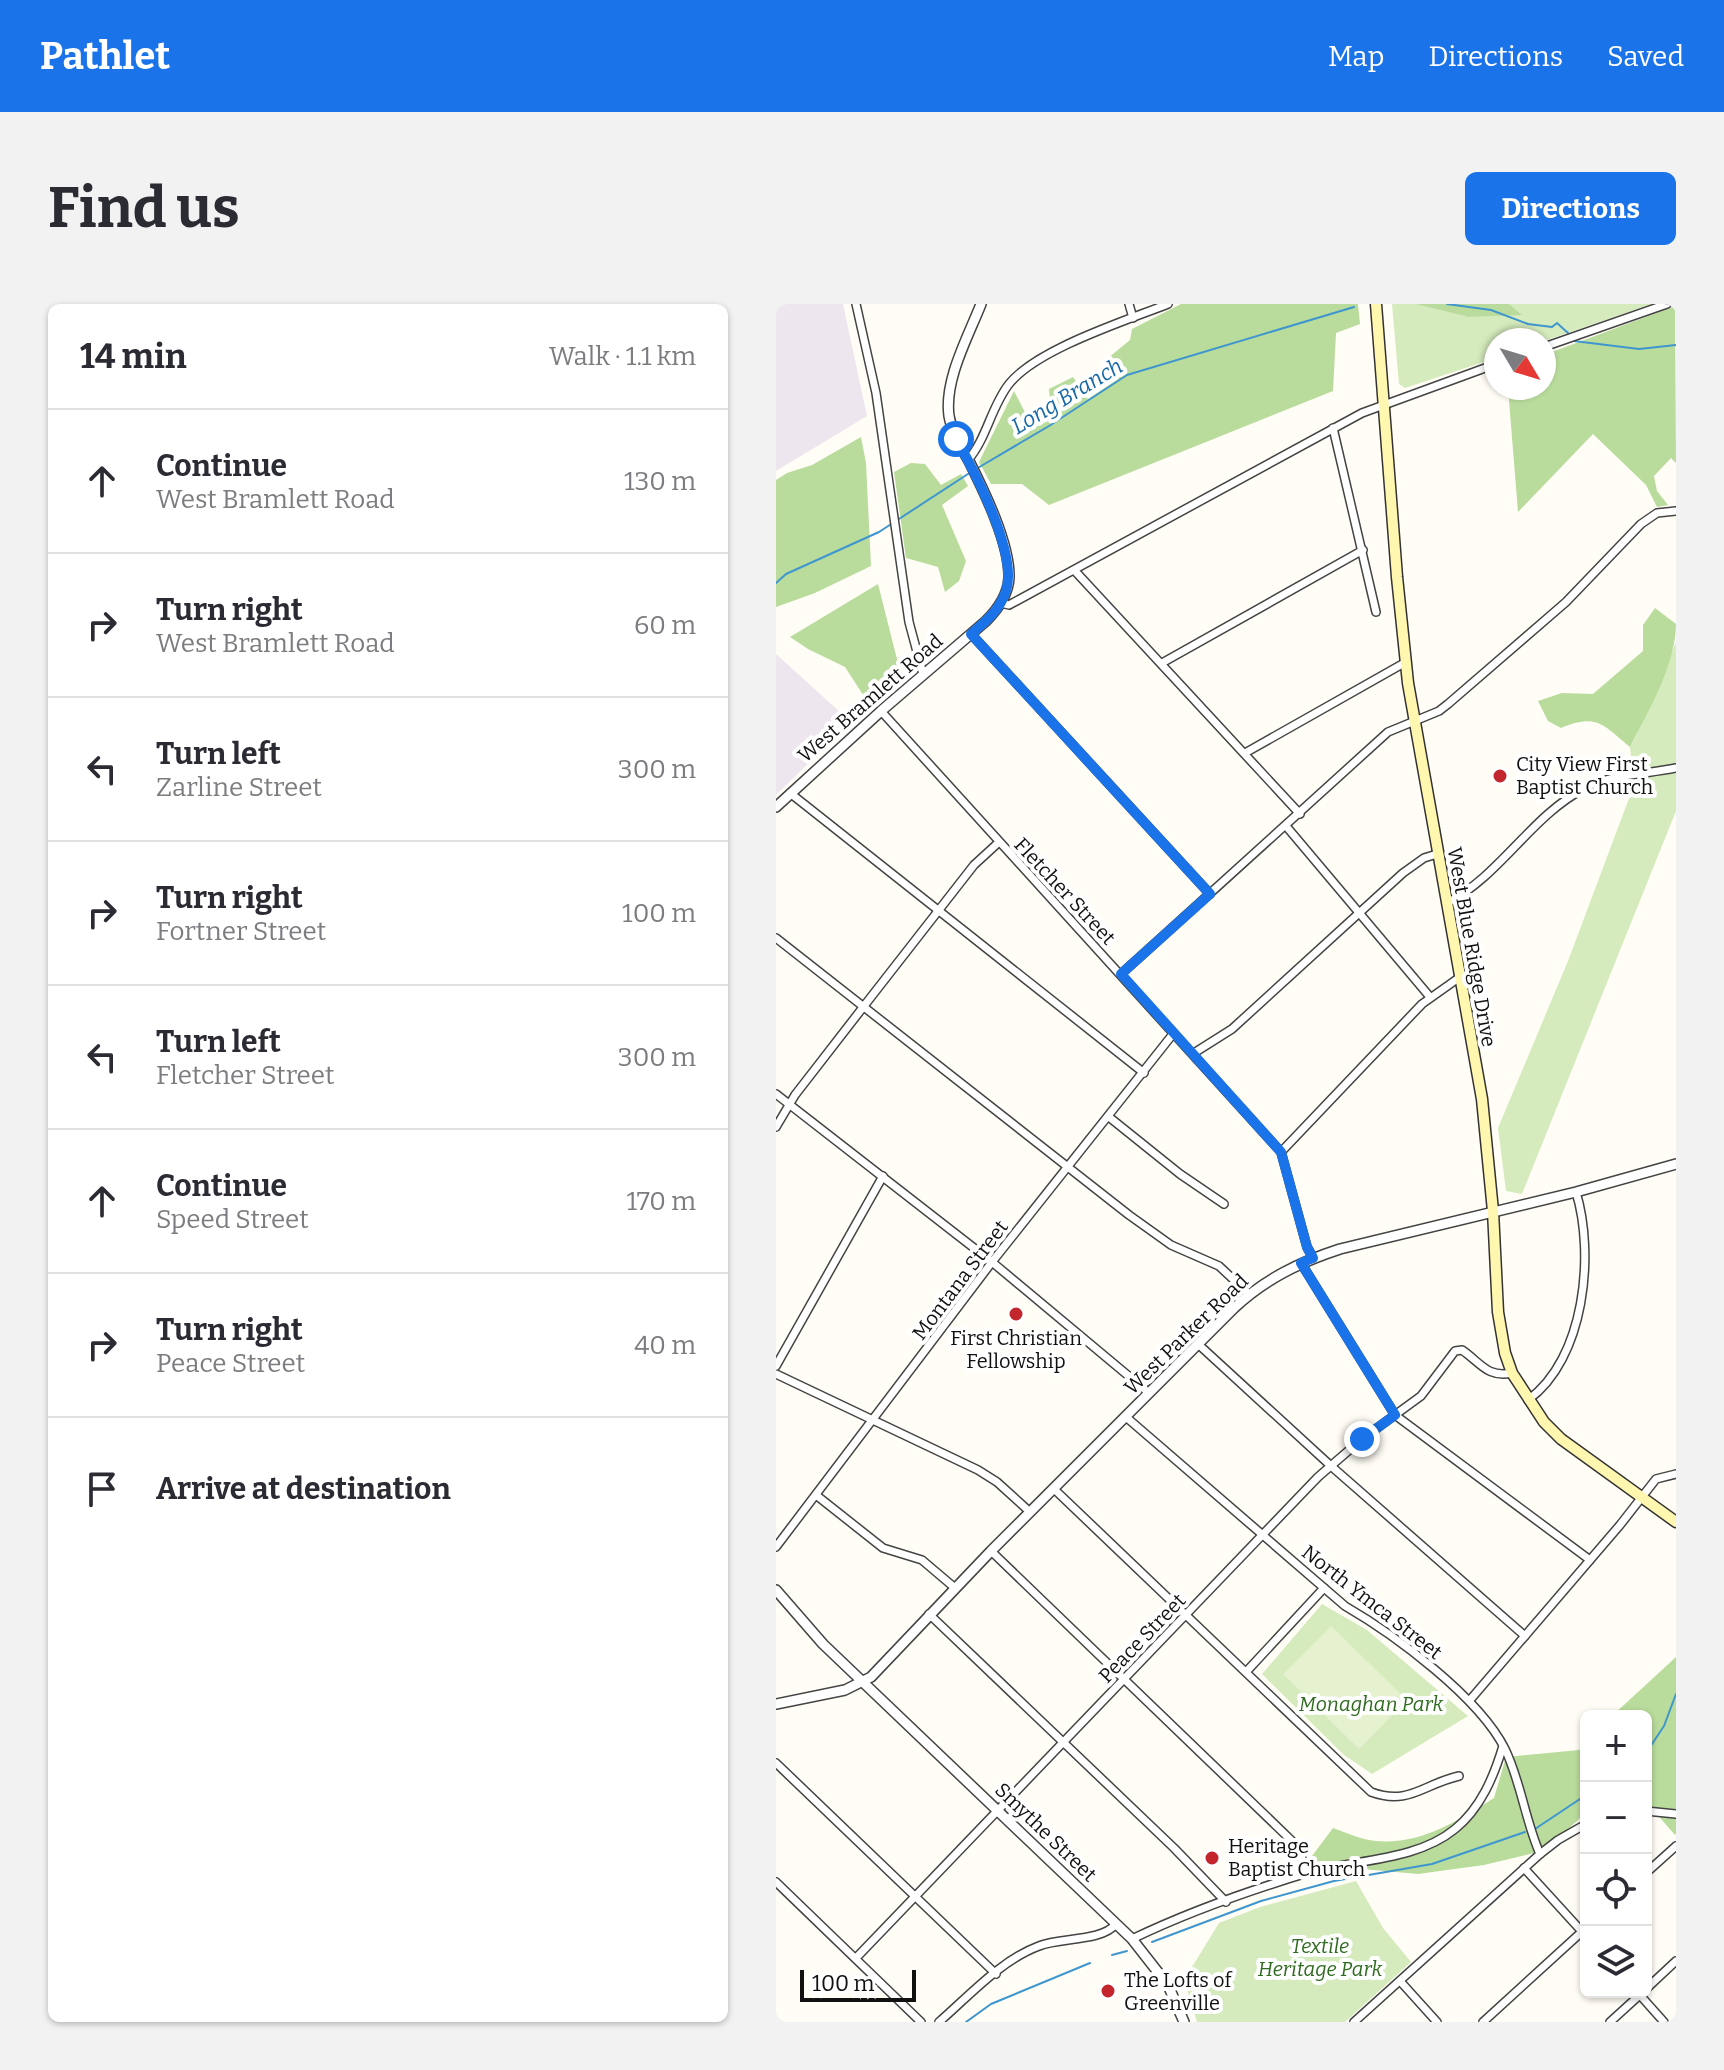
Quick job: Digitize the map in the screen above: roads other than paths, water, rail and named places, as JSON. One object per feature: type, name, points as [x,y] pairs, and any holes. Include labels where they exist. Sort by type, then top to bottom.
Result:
[{"type":"main road","name":"West Blue Ridge Drive","points":[[1376,304],[1406,662],[1482,1099],[1500,1330],[1512,1373],[1537,1415],[1561,1439],[1676,1522]]},
{"type":"street","points":[[856,304],[876,393],[909,622],[923,674]]},
{"type":"street","points":[[981,304],[954,374],[949,398],[953,432],[993,515],[1009,578],[1001,603],[1009,605],[1333,428],[1384,404],[1484,368]]},
{"type":"street","points":[[1129,304],[1133,318]]},
{"type":"street","points":[[969,463],[1006,389],[1016,376],[1073,342],[1168,304]]},
{"type":"street","points":[[1556,343],[1667,304]]},
{"type":"street","points":[[1333,428],[1376,612]]},
{"type":"street","points":[[1121,974],[1388,732],[1448,704],[1539,628],[1641,524],[1657,513],[1676,511]]},
{"type":"street","points":[[1162,663],[1363,550]]},
{"type":"street","points":[[1075,571],[1300,814]]},
{"type":"street","name":"West Bramlett Road","points":[[776,807],[971,634],[1001,603]]},
{"type":"street","points":[[971,634],[1210,894]]},
{"type":"street","points":[[1245,753],[1406,662]]},
{"type":"street","name":"Fletcher Street","points":[[881,711],[1281,1152],[1307,1247],[1313,1258]]},
{"type":"street","points":[[1447,903],[1477,882],[1574,794],[1599,783],[1676,768]]},
{"type":"street","points":[[790,793],[1144,1073]]},
{"type":"street","points":[[1286,826],[1430,997]]},
{"type":"street","points":[[776,1127],[790,1104],[938,911],[980,859],[998,843]]},
{"type":"street","points":[[1194,1053],[1232,1029],[1403,873],[1424,858],[1437,854]]},
{"type":"street","points":[[776,938],[1162,1240],[1219,1266],[1249,1294]]},
{"type":"street","points":[[1281,1152],[1430,997],[1460,977]]},
{"type":"street","name":"Montana Street","points":[[776,1547],[992,1262],[1173,1034]]},
{"type":"street","points":[[776,1094],[992,1262],[1149,1393]]},
{"type":"street","points":[[1109,1117],[1180,1174],[1224,1204]]},
{"type":"street","name":"West Parker Road","points":[[864,1682],[1249,1294],[1301,1263],[1340,1249],[1576,1192],[1676,1164]]},
{"type":"street","points":[[776,1366],[883,1176]]},
{"type":"street","points":[[1528,1400],[1553,1375],[1579,1311],[1586,1256],[1576,1192]]},
{"type":"street","points":[[1301,1263],[1395,1415],[1590,1560]]},
{"type":"street","points":[[1198,1344],[1331,1466],[1525,1636]]},
{"type":"street","name":"Peace Street","points":[[856,1958],[1262,1535],[1331,1466],[1424,1393],[1452,1354],[1458,1350],[1466,1352],[1499,1376],[1512,1373]]},
{"type":"street","points":[[776,1374],[978,1470],[997,1482],[1030,1512]]},
{"type":"street","name":"North Ymca Street","points":[[1126,1417],[1345,1606],[1376,1624],[1470,1700],[1503,1746],[1540,1854]]},
{"type":"street","points":[[1470,1700],[1656,1479],[1676,1474]]},
{"type":"street","points":[[1054,1489],[1371,1792],[1389,1798],[1405,1796],[1459,1776]]},
{"type":"street","points":[[816,1495],[883,1548],[922,1560],[955,1588]]},
{"type":"street","points":[[991,1551],[1292,1841],[1299,1850],[1307,1873]]},
{"type":"street","points":[[1246,1672],[1324,1588]]},
{"type":"street","name":"Smythe Street","points":[[776,1590],[811,1633],[1132,1939],[1168,1985],[1184,2022]]},
{"type":"street","points":[[929,1614],[1174,1848],[1226,1902]]},
{"type":"street","points":[[776,1704],[845,1690],[864,1682]]},
{"type":"street","points":[[1132,1939],[1307,1873],[1412,1851],[1446,1836],[1463,1823],[1482,1797],[1495,1774],[1503,1746]]},
{"type":"street","points":[[776,1763],[996,1974]]},
{"type":"street","points":[[1652,1812],[1676,1814]]},
{"type":"street","points":[[1354,2022],[1540,1854],[1580,1827]]},
{"type":"street","points":[[1652,1868],[1676,1846]]},
{"type":"street","points":[[1524,1868],[1580,1927]]},
{"type":"street","points":[[776,1882],[921,2022]]},
{"type":"street","points":[[939,2022],[1018,1957],[1040,1945],[1104,1934],[1116,1924]]},
{"type":"street","points":[[1483,2022],[1580,1936]]},
{"type":"street","points":[[1652,1982],[1676,1961]]},
{"type":"street","points":[[1400,1981],[1437,2022]]},
{"type":"street","points":[[1610,2022],[1635,1998]]},
{"type":"street","points":[[1646,1998],[1664,2022]]},
{"type":"waterway","points":[[1447,304],[1491,310],[1528,324],[1552,327],[1557,323],[1568,333]]},
{"type":"waterway","name":"Long Branch","points":[[976,469],[1127,375],[1354,307]]},
{"type":"waterway","points":[[1574,341],[1639,349],[1676,345]]},
{"type":"waterway","name":"Long Branch","points":[[776,583],[786,574],[879,532],[971,472]]},
{"type":"waterway","points":[[1652,1744],[1664,1726],[1676,1694]]},
{"type":"waterway","points":[[1535,1829],[1580,1799]]},
{"type":"waterway","points":[[1152,1942],[1261,1901],[1334,1881],[1432,1864],[1525,1832]]},
{"type":"waterway","points":[[1112,1955],[1127,1951]]},
{"type":"waterway","points":[[966,2022],[991,2004],[1090,1963]]},
{"type":"place","name":"City View First Baptist Church","points":[[1500,776]]},
{"type":"place","name":"First Christian Fellowship","points":[[1016,1314]]},
{"type":"place","name":"Heritage Baptist Church","points":[[1212,1858]]},
{"type":"place","name":"The Lofts of Greenville","points":[[1108,1991]]},
{"type":"park label","name":"Monaghan Park","points":[[1371,1704]]},
{"type":"park label","name":"Textile Heritage Park","points":[[1320,1958]]}]
